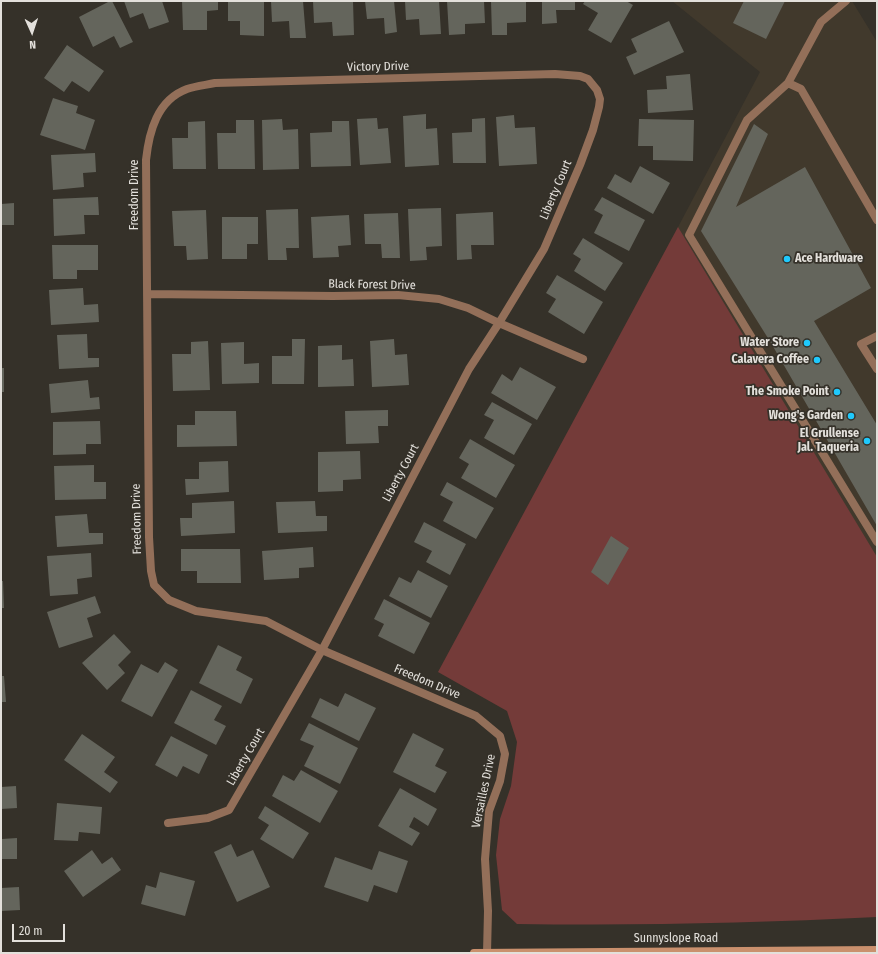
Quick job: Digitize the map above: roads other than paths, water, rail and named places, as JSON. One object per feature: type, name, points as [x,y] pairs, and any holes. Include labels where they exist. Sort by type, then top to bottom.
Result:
[{"type":"street","points":[[846,1],[821,22],[788,83],[747,120],[689,235],[876,540]]},
{"type":"street","name":"Victory Drive","points":[[166,104],[177,94],[187,89],[215,83],[555,74],[580,76],[588,79],[594,84]]},
{"type":"street","points":[[788,83],[801,89],[877,220]]},
{"type":"street","name":"Liberty Court","points":[[168,823],[208,818],[229,810],[322,650],[469,369],[544,249],[580,165],[593,130],[600,99],[594,84]]},
{"type":"street","name":"Freedom Drive","points":[[166,104],[161,109],[152,128],[146,160],[149,537],[151,570],[154,585],[169,600],[196,611],[266,621],[322,650],[476,716]]},
{"type":"street","name":"Black Forest Drive","points":[[148,294],[332,296],[398,295],[439,299],[468,308],[583,359]]},
{"type":"street","points":[[877,336],[861,344],[877,369]]},
{"type":"street","name":"Versailles Drive","points":[[476,716],[500,736],[505,754],[500,781],[489,811],[485,859],[488,911],[487,953]]},
{"type":"street","name":"Sunnyslope Road","points":[[474,953],[877,950]]},
{"type":"place","name":"Ace Hardware","points":[[787,259]]},
{"type":"place","name":"Water Store","points":[[807,343]]},
{"type":"place","name":"Calavera Coffee","points":[[817,360]]},
{"type":"place","name":"The Smoke Point","points":[[837,392]]},
{"type":"place","name":"Wong's Garden","points":[[851,416]]},
{"type":"place","name":"El Grullense Jal. Taqueria","points":[[867,441]]}]
